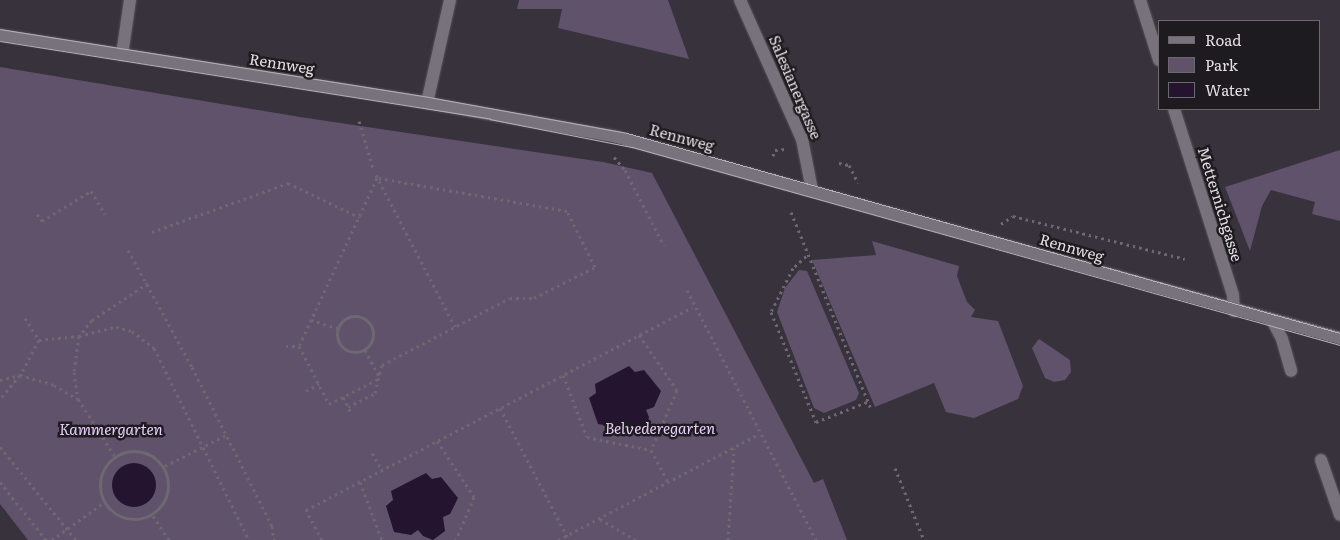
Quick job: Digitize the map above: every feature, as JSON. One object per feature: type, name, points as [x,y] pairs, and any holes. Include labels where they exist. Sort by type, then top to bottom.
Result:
[{"type":"main road","points":[[122,55],[130,0]]},
{"type":"main road","points":[[428,103],[450,0]]},
{"type":"main road","name":"Salesianergasse","points":[[740,0],[802,139],[812,190]]},
{"type":"main road","points":[[1140,0],[1158,57]]},
{"type":"main road","name":"Rennweg","points":[[0,35],[428,103],[617,137],[812,190],[1234,311],[1340,338]]},
{"type":"main road","name":"Metternichgasse","points":[[1174,110],[1233,296],[1234,311]]},
{"type":"main road","points":[[1272,320],[1282,339],[1291,371]]},
{"type":"main road","points":[[1321,460],[1340,514]]},
{"type":"path","points":[[359,121],[372,168]]},
{"type":"path","points":[[773,156],[775,150]]},
{"type":"path","points":[[613,156],[625,170],[664,246]]},
{"type":"path","points":[[839,163],[849,165],[857,183],[866,186]]},
{"type":"path","points":[[299,346],[377,177]]},
{"type":"path","points":[[343,397],[349,409],[375,393],[382,365],[510,298],[534,298],[595,267],[567,211],[377,177]]},
{"type":"path","points":[[377,177],[455,327]]},
{"type":"path","points":[[152,232],[288,183],[359,218]]},
{"type":"path","points":[[37,214],[42,221],[91,191],[106,214]]},
{"type":"path","points":[[791,212],[806,256],[871,409]]},
{"type":"path","points":[[992,222],[1002,224],[1013,216],[1185,259]]},
{"type":"path","points":[[128,250],[148,283],[272,526],[274,540]]},
{"type":"path","points":[[806,256],[793,268],[771,312],[816,422],[867,402]]},
{"type":"path","points":[[114,455],[78,399],[74,372],[79,336],[92,320],[148,283]]},
{"type":"path","points":[[687,290],[692,307],[816,540]]},
{"type":"path","points":[[322,540],[306,510],[692,307]]},
{"type":"path","points":[[350,317],[367,320],[373,335],[365,350],[354,353],[343,349],[337,339],[338,328],[350,317]]},
{"type":"path","points":[[25,318],[39,340]]},
{"type":"path","points":[[311,320],[338,328]]},
{"type":"path","points":[[39,340],[79,336],[116,327],[145,338],[154,348],[249,540]]},
{"type":"path","points":[[639,335],[677,390],[651,450]]},
{"type":"path","points":[[0,399],[20,375],[39,340]]},
{"type":"path","points":[[286,346],[299,346]]},
{"type":"path","points":[[299,346],[329,404],[379,377]]},
{"type":"path","points":[[365,350],[379,377]]},
{"type":"path","points":[[0,380],[20,375],[54,385],[78,399]]},
{"type":"path","points":[[563,375],[587,437],[651,450]]},
{"type":"path","points":[[306,391],[319,384]]},
{"type":"path","points":[[500,408],[569,540]]},
{"type":"path","points":[[558,540],[759,434]]},
{"type":"path","points":[[165,466],[226,435]]},
{"type":"path","points":[[437,442],[474,497],[456,540]]},
{"type":"path","points":[[0,447],[76,540]]},
{"type":"path","points":[[728,540],[734,447]]},
{"type":"path","points":[[142,450],[165,466],[169,493],[153,516],[125,520],[103,503],[99,477],[114,455],[142,450]]},
{"type":"path","points":[[651,450],[668,482]]},
{"type":"path","points":[[372,453],[382,470]]},
{"type":"path","points":[[895,468],[924,540]]},
{"type":"path","points":[[0,482],[46,540]]},
{"type":"path","points":[[360,482],[382,540]]},
{"type":"path","points":[[52,540],[103,503]]},
{"type":"path","points":[[153,516],[169,540]]},
{"type":"path","points":[[599,518],[636,540]]},
{"type":"green space","points":[[519,0],[668,0],[689,59],[558,28],[562,9],[517,9]]},
{"type":"green space","points":[[0,67],[300,117],[603,162],[652,173],[814,483],[823,479],[847,540],[28,540],[0,504]]},
{"type":"green space","points":[[1340,150],[1340,221],[1312,214],[1315,202],[1271,190],[1262,206],[1250,251],[1225,187]]},
{"type":"green space","points":[[872,241],[959,266],[957,276],[967,302],[975,310],[971,317],[998,321],[1023,386],[1018,399],[974,418],[946,412],[934,383],[875,407],[812,260],[876,255]]},
{"type":"green space","points":[[799,270],[807,271],[859,393],[856,400],[824,413],[814,408],[777,312],[785,288]]},
{"type":"green space","points":[[1039,339],[1070,360],[1071,372],[1065,380],[1054,382],[1045,378],[1032,348]]},
{"type":"water","points":[[629,366],[635,372],[644,370],[661,391],[654,407],[646,410],[649,417],[646,428],[637,433],[626,429],[622,423],[615,427],[598,424],[589,398],[596,393],[595,384]]},
{"type":"water","points":[[138,463],[150,469],[155,476],[155,494],[150,501],[143,506],[130,507],[122,504],[115,497],[112,481],[115,473],[122,466]]},
{"type":"water","points":[[426,473],[432,479],[441,477],[458,498],[450,514],[443,517],[445,531],[433,540],[423,536],[418,530],[411,535],[394,532],[386,506],[393,500],[391,491]]},
{"type":"tram line","points":[[0,29],[429,97],[627,133],[1340,333]]},
{"type":"tram line","points":[[0,41],[490,119],[632,147],[1340,345]]},
{"type":"park label","name":"Belvederegarten","points":[[660,428]]},
{"type":"park label","name":"Kammergarten","points":[[111,429]]}]
